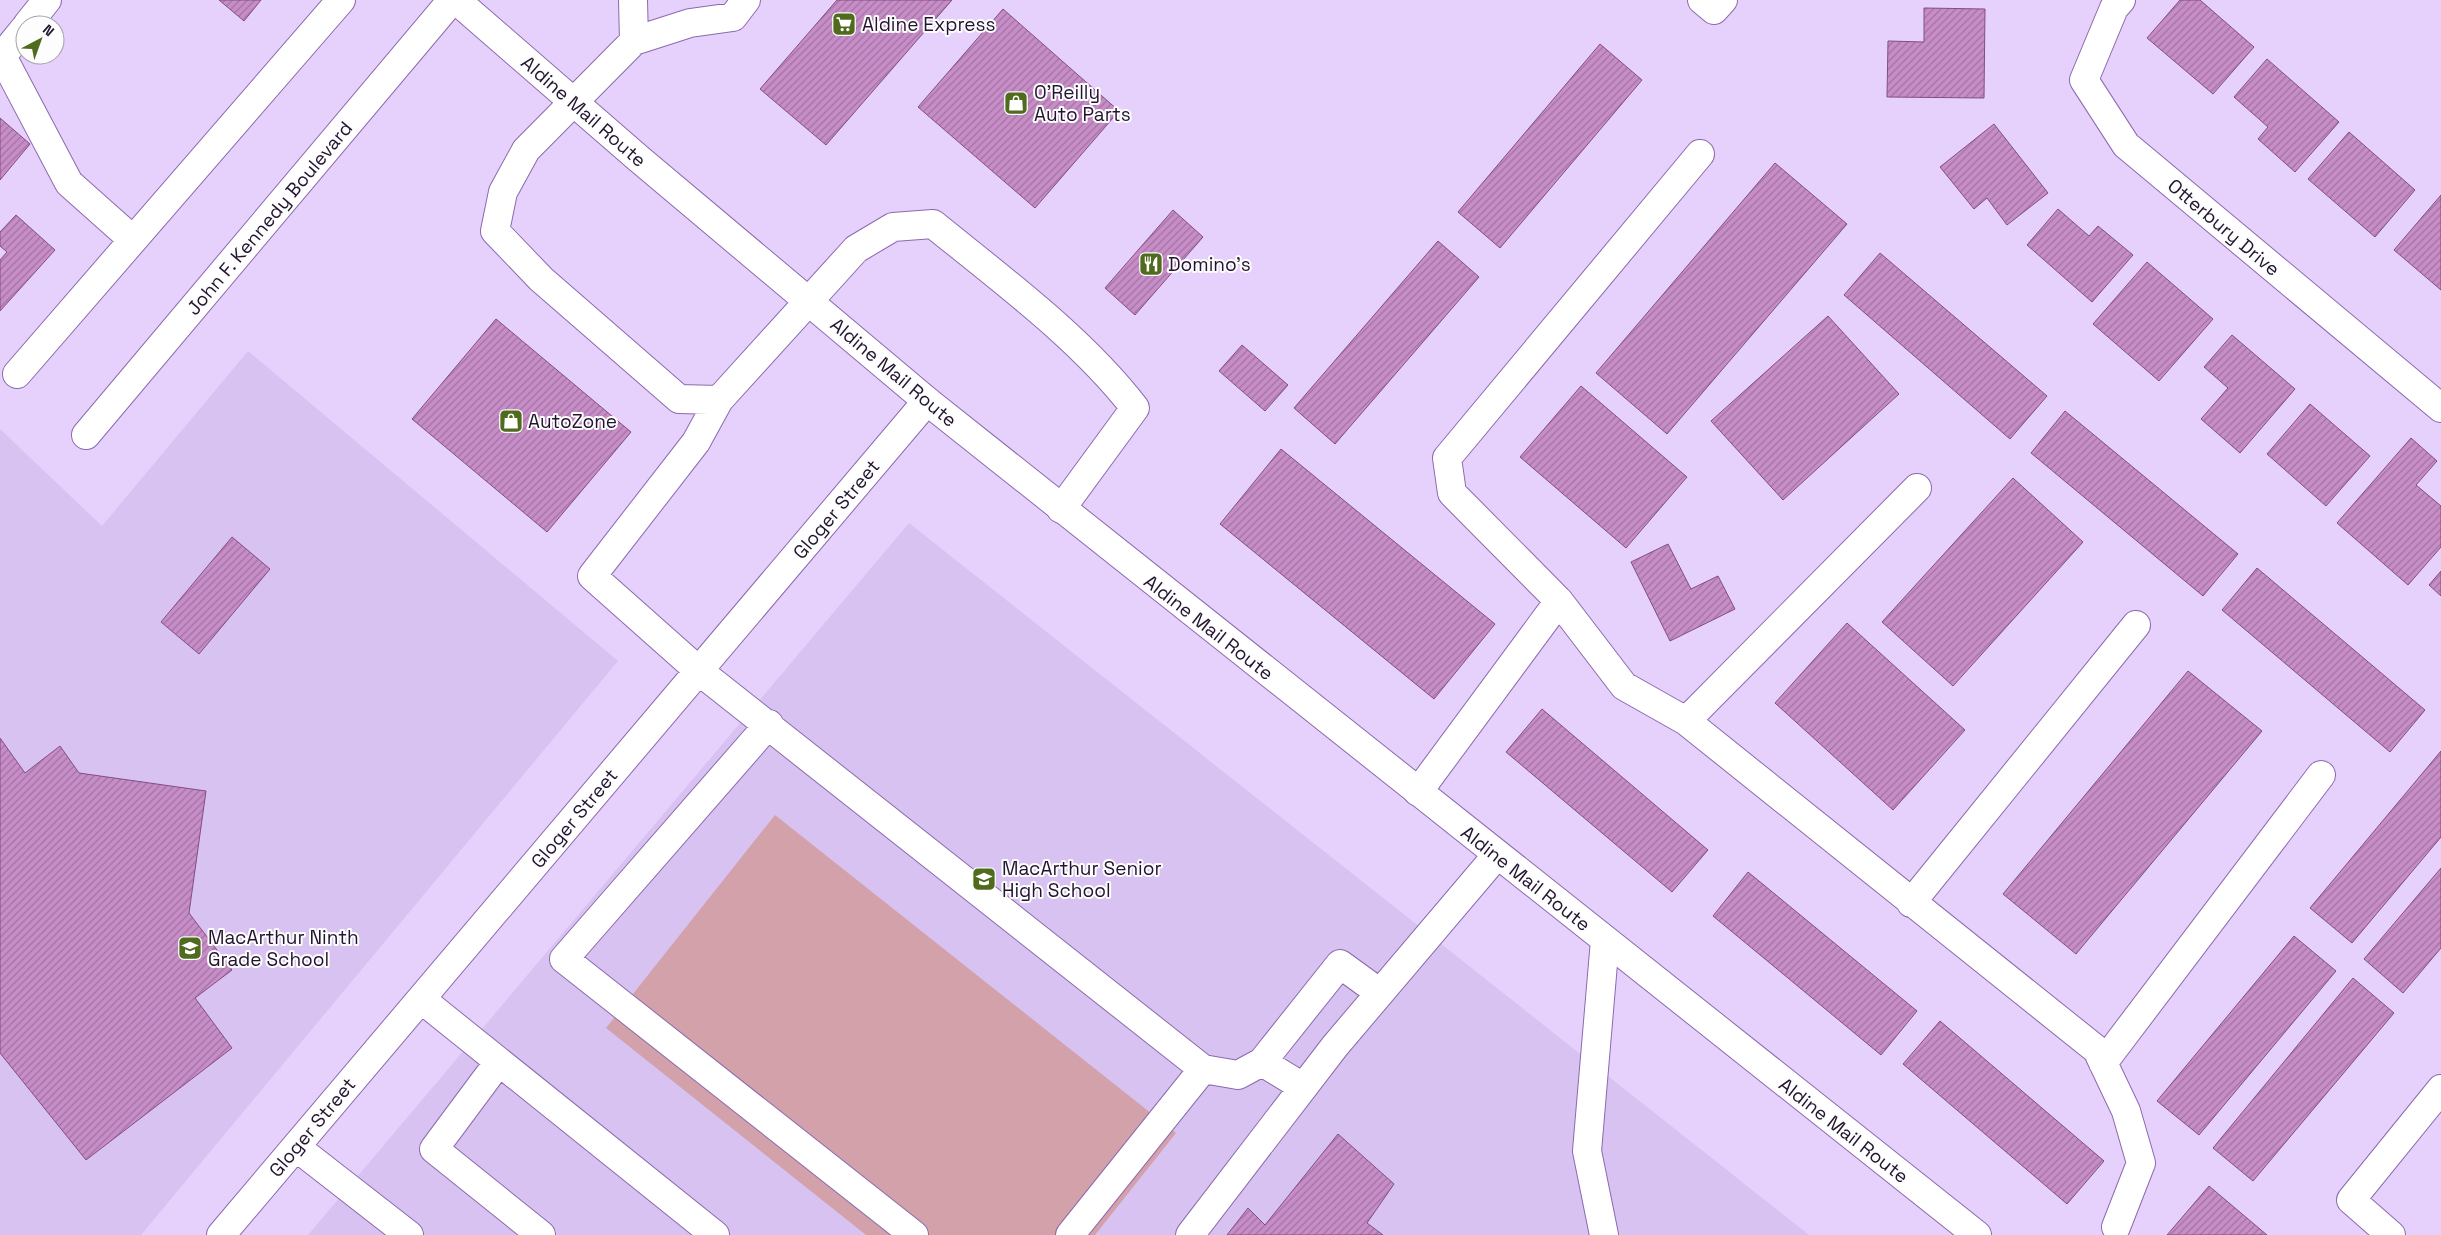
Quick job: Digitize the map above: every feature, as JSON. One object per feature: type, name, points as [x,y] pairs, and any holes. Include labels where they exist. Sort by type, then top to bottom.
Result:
[{"type":"street","points":[[35,15],[48,0]]},
{"type":"street","points":[[17,374],[341,0]]},
{"type":"street","name":"John F. Kennedy Boulevard","points":[[86,435],[452,0]]},
{"type":"street","name":"Aldine Mail Route","points":[[456,0],[573,102],[927,402],[1977,1235]]},
{"type":"street","points":[[633,0],[634,41]]},
{"type":"street","points":[[719,400],[679,399],[541,279],[495,231],[503,192],[526,150],[634,41],[690,22],[733,17],[746,0]]},
{"type":"street","points":[[1702,0],[1714,10],[1723,0]]},
{"type":"street","name":"Otterbury Drive","points":[[2117,4],[2084,80],[2126,145],[2441,408]]},
{"type":"street","points":[[15,39],[1,56],[69,183],[133,240]]},
{"type":"street","points":[[1700,154],[1447,458],[1452,493],[1559,601],[1624,686],[1686,721],[2097,1050],[2126,1111],[2141,1163],[2116,1227]]},
{"type":"street","points":[[1061,509],[1135,408],[1110,376],[1012,288],[932,224],[894,227],[856,249],[719,400],[696,442],[592,576],[699,670],[1203,1069],[1238,1074],[1262,1062],[1340,964],[1380,994]]},
{"type":"street","name":"Gloger Street","points":[[221,1235],[927,402]]},
{"type":"street","points":[[1686,721],[1918,488]]},
{"type":"street","points":[[1418,792],[1559,601]]},
{"type":"street","points":[[1911,903],[2136,625]]},
{"type":"street","points":[[769,724],[564,959],[914,1235]]},
{"type":"street","points":[[2103,1063],[2321,775]]},
{"type":"street","points":[[1190,1235],[1303,1088],[1497,855]]},
{"type":"street","points":[[1604,1235],[1587,1150],[1605,940]]},
{"type":"street","points":[[421,999],[498,1063],[715,1235]]},
{"type":"street","points":[[1262,1062],[1303,1088]]},
{"type":"street","points":[[498,1063],[434,1149],[541,1235]]},
{"type":"street","points":[[1070,1235],[1203,1069]]},
{"type":"street","points":[[2391,1235],[2351,1200],[2441,1089]]},
{"type":"street","points":[[296,1147],[409,1235]]},
{"type":"shaded area","name":"MacArthur Ninth Grade School","points":[[248,351],[618,661],[141,1235],[0,1235],[0,429],[102,526]]},
{"type":"shaded area","name":"MacArthur Senior High School","points":[[909,523],[1809,1235],[308,1235]]},
{"type":"shaded area","points":[[775,815],[1176,1133],[1095,1235],[866,1235],[606,1028]]},
{"type":"building","points":[[219,0],[261,0],[244,21]]},
{"type":"building","points":[[837,0],[952,0],[826,145],[760,89]]},
{"type":"building","points":[[2180,0],[2200,0],[2254,47],[2213,94],[2147,38]]},
{"type":"building","points":[[1924,8],[1985,9],[1984,98],[1887,97],[1888,41],[1924,42]]},
{"type":"building","points":[[1003,9],[1119,111],[1035,208],[918,107]]},
{"type":"building","points":[[1600,44],[1642,80],[1500,248],[1458,212]]},
{"type":"building","points":[[2267,59],[2339,122],[2295,172],[2258,139],[2268,127],[2234,97]]},
{"type":"building","points":[[0,118],[30,144],[0,180]]},
{"type":"building","points":[[1994,124],[2048,193],[2007,225],[1987,198],[1974,209],[1940,167]]},
{"type":"building","points":[[2349,132],[2415,190],[2375,237],[2308,179]]},
{"type":"building","points":[[1775,163],[1847,224],[1667,434],[1596,373]]},
{"type":"building","points":[[2441,195],[2441,290],[2394,250]]},
{"type":"building","points":[[2058,209],[2089,236],[2098,226],[2133,255],[2092,302],[2027,245]]},
{"type":"building","points":[[1173,210],[1203,237],[1135,315],[1105,288]]},
{"type":"building","points":[[16,215],[55,250],[0,311],[0,260],[7,252],[0,246],[0,232]]},
{"type":"building","points":[[1438,241],[1479,277],[1335,444],[1294,408]]},
{"type":"building","points":[[1880,253],[2047,396],[2010,439],[1844,295]]},
{"type":"building","points":[[2147,262],[2213,319],[2159,381],[2093,324]]},
{"type":"building","points":[[1828,316],[1899,394],[1783,500],[1711,421]]},
{"type":"building","points":[[496,319],[631,432],[547,532],[412,419]]},
{"type":"building","points":[[2232,335],[2295,389],[2240,453],[2201,419],[2228,388],[2204,367]]},
{"type":"building","points":[[1242,345],[1288,385],[1265,411],[1219,371]]},
{"type":"building","points":[[1581,386],[1687,477],[1626,548],[1520,457]]},
{"type":"building","points":[[2310,404],[2370,456],[2326,506],[2267,454]]},
{"type":"building","points":[[2065,411],[2238,554],[2203,596],[2031,453]]},
{"type":"building","points":[[2411,438],[2437,461],[2416,485],[2441,506],[2441,547],[2408,585],[2337,523]]},
{"type":"building","points":[[1281,449],[1495,624],[1434,699],[1220,524]]},
{"type":"building","points":[[2013,478],[2083,542],[1953,686],[1882,622]]},
{"type":"building","points":[[232,537],[270,569],[199,654],[161,622]]},
{"type":"building","points":[[1668,544],[1691,589],[1718,576],[1735,609],[1670,641],[1631,562]]},
{"type":"building","points":[[2257,568],[2425,710],[2390,752],[2222,610]]},
{"type":"building","points":[[2441,571],[2441,596],[2429,585]]},
{"type":"building","points":[[1847,623],[1965,730],[1893,810],[1775,703]]},
{"type":"building","points":[[2188,671],[2262,731],[2076,954],[2003,894]]},
{"type":"building","points":[[1542,709],[1708,850],[1672,892],[1506,752]]},
{"type":"building","points":[[0,738],[25,773],[60,746],[79,773],[206,791],[189,913],[232,970],[195,998],[232,1048],[86,1160],[0,1053]]},
{"type":"building","points":[[2441,751],[2441,837],[2352,943],[2310,908]]},
{"type":"building","points":[[2441,868],[2441,948],[2403,993],[2364,959]]},
{"type":"building","points":[[1748,872],[1917,1011],[1881,1055],[1713,916]]},
{"type":"building","points":[[2294,936],[2336,971],[2199,1135],[2157,1101]]},
{"type":"building","points":[[2353,978],[2394,1013],[2253,1181],[2213,1148]]},
{"type":"building","points":[[1940,1021],[2104,1161],[2067,1204],[1903,1064]]},
{"type":"building","points":[[1338,1134],[1394,1184],[1367,1223],[1383,1235],[1227,1235],[1248,1208],[1265,1225]]},
{"type":"building","points":[[2209,1186],[2267,1235],[2167,1235]]},
{"type":"place","name":"Aldine Express","points":[[844,24]]},
{"type":"place","name":"O'Reilly Auto Parts","points":[[1016,103]]},
{"type":"place","name":"Domino's","points":[[1151,264]]},
{"type":"place","name":"AutoZone","points":[[511,421]]},
{"type":"place","name":"MacArthur Senior High School","points":[[984,879]]},
{"type":"place","name":"MacArthur Ninth Grade School","points":[[190,948]]}]
